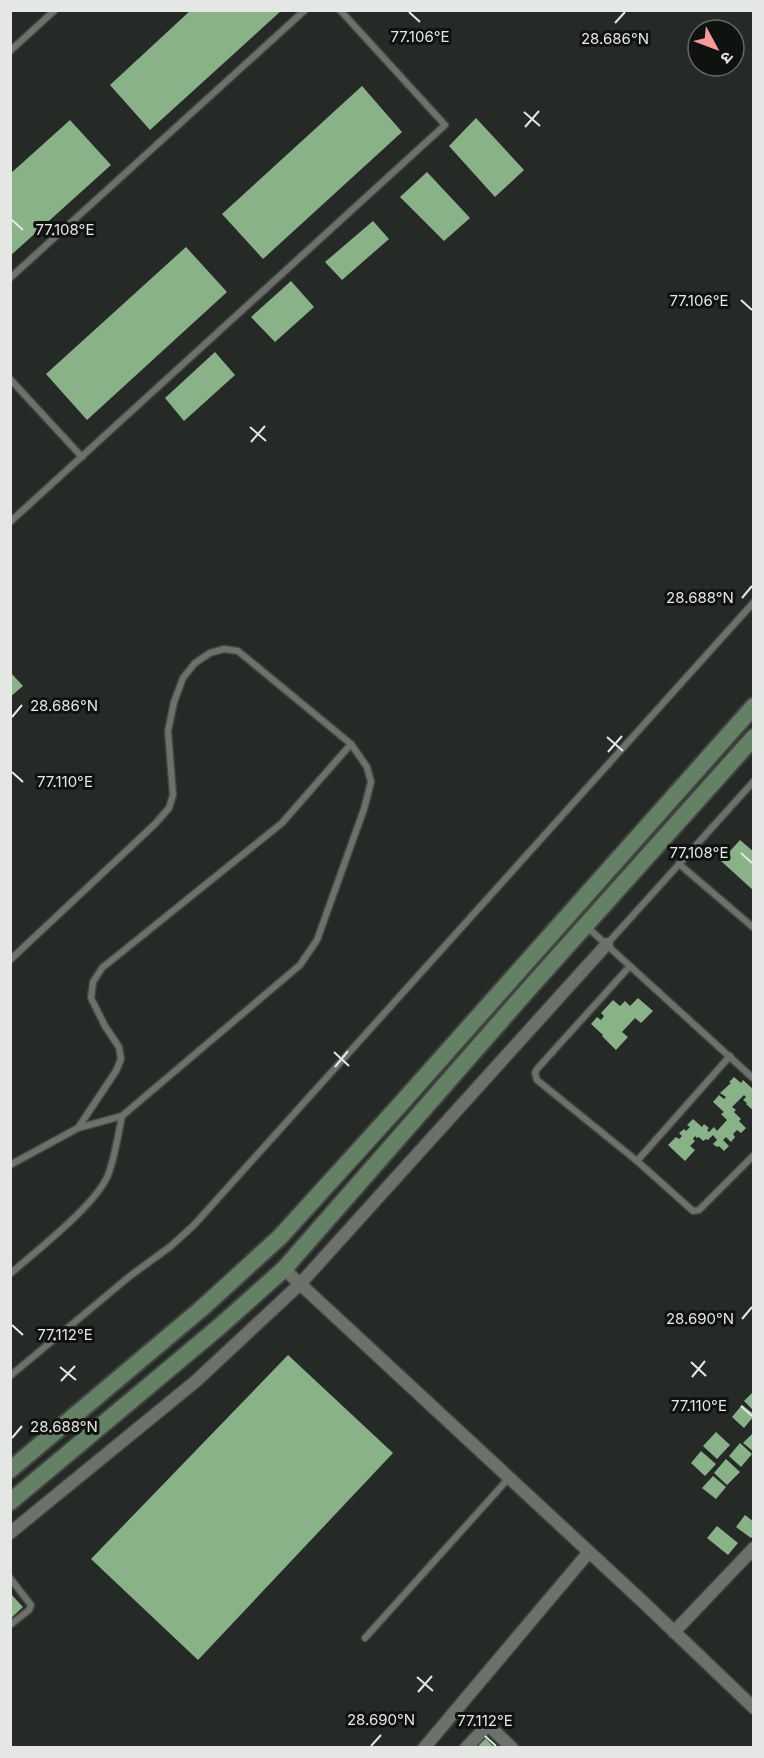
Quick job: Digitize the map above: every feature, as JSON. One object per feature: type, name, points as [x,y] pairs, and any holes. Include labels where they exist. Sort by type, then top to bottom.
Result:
[{"type":"main road","points":[[10,1470],[201,1309],[280,1237],[753,706]]},
{"type":"main road","points":[[10,1502],[219,1327],[284,1269],[753,737]]},
{"type":"street","points":[[10,1533],[196,1381],[300,1284],[607,944]]},
{"type":"street","points":[[284,1269],[589,1552],[753,1708]]},
{"type":"street","points":[[674,1632],[753,1548]]},
{"type":"street","points":[[424,1748],[589,1552]]},
{"type":"street","points":[[466,1748],[488,1725],[512,1748]]},
{"type":"lane","points":[[10,51],[55,10]]},
{"type":"lane","points":[[10,278],[305,10]]},
{"type":"lane","points":[[10,522],[445,125],[340,10]]},
{"type":"lane","points":[[10,379],[81,457]]},
{"type":"lane","points":[[10,1376],[130,1276],[171,1246],[202,1217],[753,602]]},
{"type":"lane","points":[[10,960],[155,824],[169,808],[173,795],[168,731],[174,702],[183,678],[195,663],[210,653],[224,649],[238,651],[351,744],[367,766],[371,782],[369,795],[317,940],[300,964],[122,1116],[78,1128],[10,1165]]},
{"type":"lane","points":[[78,1128],[116,1071],[121,1059],[119,1047],[91,998],[93,982],[102,968],[282,823],[351,744]]},
{"type":"lane","points":[[607,944],[753,781]]},
{"type":"lane","points":[[679,864],[753,928]]},
{"type":"lane","points":[[585,925],[753,1079]]},
{"type":"lane","points":[[630,966],[535,1073],[538,1082],[637,1161],[693,1211],[699,1210],[753,1155]]},
{"type":"lane","points":[[637,1161],[730,1056]]},
{"type":"lane","points":[[10,1274],[93,1198],[108,1176],[122,1116]]},
{"type":"lane","points":[[365,1638],[509,1478]]},
{"type":"lane","points":[[10,1578],[31,1605],[29,1610],[10,1625]]},
{"type":"building","points":[[191,10],[282,10],[150,130],[110,85]]},
{"type":"building","points":[[362,86],[402,132],[263,259],[222,214]]},
{"type":"building","points":[[476,118],[524,170],[495,197],[449,146]]},
{"type":"building","points":[[70,120],[111,165],[10,256],[10,174]]},
{"type":"building","points":[[427,172],[470,218],[444,241],[400,197]]},
{"type":"building","points":[[373,221],[389,239],[342,280],[325,262]]},
{"type":"building","points":[[186,247],[227,292],[87,420],[46,374]]},
{"type":"building","points":[[291,281],[314,307],[275,342],[251,317]]},
{"type":"building","points":[[215,352],[235,375],[184,421],[165,398]]},
{"type":"building","points":[[10,672],[23,686],[10,697]]},
{"type":"building","points":[[740,840],[754,852],[754,891],[721,861]]},
{"type":"building","points":[[638,998],[653,1011],[641,1023],[635,1018],[622,1032],[628,1037],[616,1050],[591,1024],[597,1017],[601,1020],[604,1016],[601,1013],[613,1000],[620,1006],[625,1001],[630,1006]]},
{"type":"building","points":[[734,1077],[741,1083],[743,1080],[754,1090],[754,1111],[743,1100],[746,1097],[744,1095],[732,1107],[741,1119],[739,1121],[746,1128],[741,1133],[737,1130],[731,1142],[726,1137],[723,1140],[729,1146],[724,1151],[713,1144],[717,1140],[713,1135],[703,1141],[695,1136],[693,1139],[695,1141],[690,1146],[695,1150],[685,1161],[668,1145],[676,1137],[679,1139],[682,1136],[679,1133],[690,1127],[687,1125],[693,1119],[702,1127],[704,1124],[709,1128],[707,1130],[709,1132],[714,1127],[717,1131],[727,1120],[721,1114],[724,1112],[713,1102],[719,1095],[724,1099],[726,1097],[720,1093]]},
{"type":"building","points":[[288,1355],[393,1453],[198,1660],[91,1559]]},
{"type":"building","points":[[754,1391],[754,1411],[744,1401]]},
{"type":"building","points":[[742,1405],[754,1414],[744,1428],[732,1417]]},
{"type":"building","points":[[716,1432],[730,1445],[717,1459],[703,1446]]},
{"type":"building","points":[[754,1432],[754,1452],[743,1443]]},
{"type":"building","points":[[740,1443],[752,1454],[741,1467],[729,1456]]},
{"type":"building","points":[[701,1451],[716,1464],[705,1476],[691,1463]]},
{"type":"building","points":[[726,1459],[740,1472],[727,1485],[714,1473]]},
{"type":"building","points":[[713,1476],[726,1487],[716,1499],[702,1488]]},
{"type":"building","points":[[745,1515],[754,1522],[754,1535],[751,1538],[736,1527]]},
{"type":"building","points":[[717,1526],[738,1543],[728,1555],[707,1538]]},
{"type":"building","points":[[10,1593],[23,1607],[10,1619]]},
{"type":"building","points":[[482,1735],[495,1748],[471,1748]]}]
